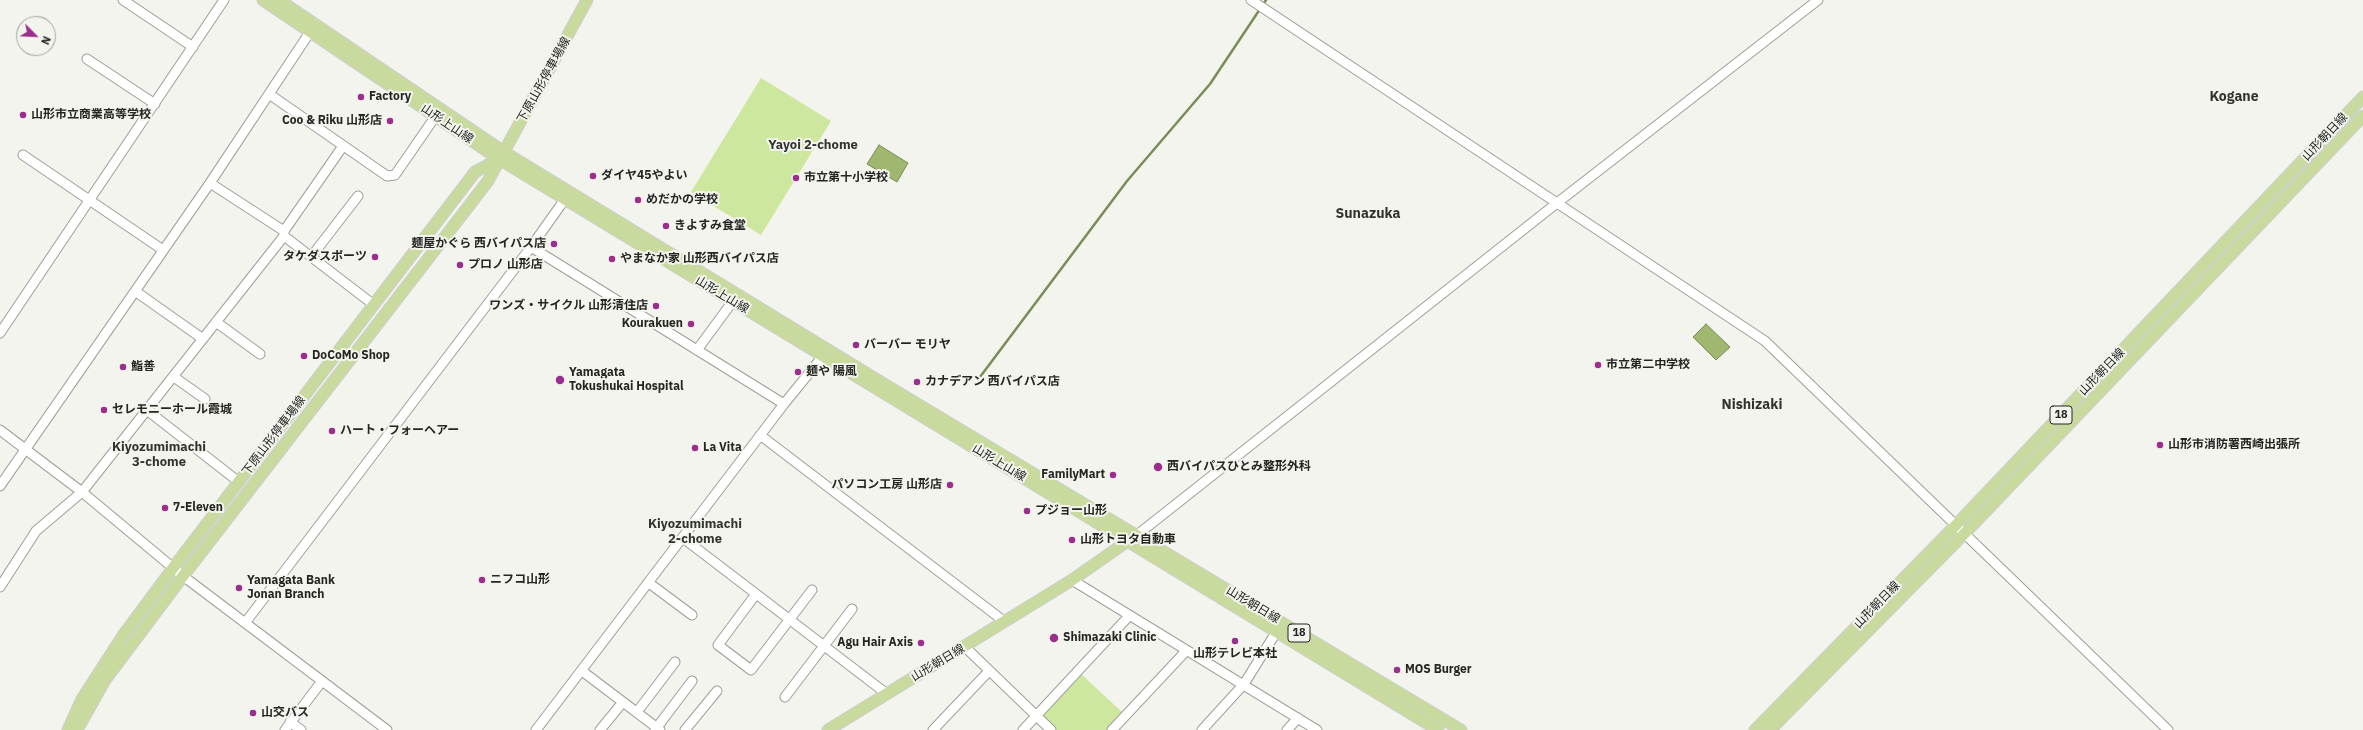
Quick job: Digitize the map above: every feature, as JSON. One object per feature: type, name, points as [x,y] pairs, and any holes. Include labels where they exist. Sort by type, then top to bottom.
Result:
[{"type":"main road","name":"山形上山線","points":[[264,0],[435,117],[1137,535]]},
{"type":"main road","name":"山形上山線","points":[[279,0],[564,199],[1126,541]]},
{"type":"main road","name":"下原山形停車場線","points":[[77,730],[105,680],[183,576],[484,187],[588,0]]},
{"type":"main road","name":"山形朝日線","points":[[1755,730],[1956,526],[2363,97]]},
{"type":"main road","name":"山形朝日線","points":[[1770,730],[1965,533],[2363,116]]},
{"type":"main road","name":"下原山形停車場線","points":[[68,730],[82,699],[124,634],[173,568],[475,172],[502,156]]},
{"type":"main road","name":"山形朝日線","points":[[828,730],[1072,580],[1126,541],[1137,535],[1438,730]]},
{"type":"main road","name":"山形朝日線","points":[[1126,541],[1461,730]]},
{"type":"street","points":[[123,0],[193,47]]},
{"type":"street","points":[[0,333],[224,0]]},
{"type":"street","points":[[1137,535],[1557,203],[1818,0]]},
{"type":"street","points":[[1253,1],[1765,341],[2168,730]]},
{"type":"street","points":[[0,486],[210,183],[310,32]]},
{"type":"street","points":[[87,59],[155,104]]},
{"type":"street","points":[[269,94],[387,176],[395,175],[435,117]]},
{"type":"street","points":[[0,587],[36,531],[82,492],[148,411],[284,234],[342,146]]},
{"type":"street","points":[[23,155],[90,199],[163,250]]},
{"type":"street","points":[[210,183],[284,234],[311,257],[374,305]]},
{"type":"street","points":[[311,257],[358,196]]},
{"type":"street","points":[[245,623],[530,247],[564,199]]},
{"type":"street","points":[[530,247],[784,404]]},
{"type":"street","points":[[135,291],[203,339]]},
{"type":"street","points":[[697,350],[733,301]]},
{"type":"street","points":[[216,322],[260,354]]},
{"type":"street","points":[[536,730],[760,435],[823,356]]},
{"type":"street","points":[[174,377],[205,399]]},
{"type":"street","points":[[148,411],[239,482]]},
{"type":"street","points":[[0,430],[82,492],[183,576],[387,730]]},
{"type":"street","points":[[760,435],[1005,622]]},
{"type":"street","points":[[683,538],[887,694]]},
{"type":"street","points":[[1072,580],[1317,730]]},
{"type":"street","points":[[649,583],[692,615]]},
{"type":"street","points":[[756,594],[718,645],[751,670],[812,590]]},
{"type":"street","points":[[785,697],[852,610]]},
{"type":"street","points":[[1023,730],[1129,616]]},
{"type":"street","points":[[1202,730],[1244,684],[1279,627]]},
{"type":"street","points":[[965,647],[1051,730]]},
{"type":"street","points":[[1112,730],[1186,651]]},
{"type":"street","points":[[637,712],[675,662]]},
{"type":"street","points":[[582,671],[637,712],[657,729],[692,681]]},
{"type":"street","points":[[933,730],[989,671]]},
{"type":"street","points":[[284,730],[322,681]]},
{"type":"street","points":[[685,730],[717,691]]},
{"type":"street","points":[[600,730],[623,702]]},
{"type":"street","points":[[1287,730],[1298,718]]},
{"type":"street","points":[[290,722],[301,730]]},
{"type":"shaded area","points":[[761,78],[831,121],[761,235],[691,192]]},
{"type":"shaded area","points":[[879,145],[908,163],[897,182],[867,164]]},
{"type":"shaded area","points":[[1706,324],[1730,347],[1716,360],[1693,337]]},
{"type":"shaded area","points":[[1081,674],[1123,713],[1107,730],[1056,730],[1041,716]]},
{"type":"waterway","points":[[980,377],[1127,181],[1210,84],[1266,0]]},
{"type":"place","name":"Factory","points":[[361,97]]},
{"type":"place","name":"山形市立商業高等学校","points":[[23,115]]},
{"type":"place","name":"Coo & Riku 山形店","points":[[390,121]]},
{"type":"place","name":"ダイヤ45やよい","points":[[593,176]]},
{"type":"place","name":"市立第十小学校","points":[[796,178]]},
{"type":"place","name":"めだかの学校","points":[[638,200]]},
{"type":"place","name":"きよすみ食堂","points":[[666,226]]},
{"type":"place","name":"麺屋かぐら 西バイパス店","points":[[554,244]]},
{"type":"place","name":"タケダスポーツ","points":[[375,257]]},
{"type":"place","name":"やまなか家 山形西バイパス店","points":[[612,259]]},
{"type":"place","name":"プロノ 山形店","points":[[460,265]]},
{"type":"place","name":"ワンズ・サイクル 山形清住店","points":[[656,306]]},
{"type":"place","name":"Kourakuen","points":[[691,324]]},
{"type":"place","name":"バーバー モリヤ","points":[[856,345]]},
{"type":"place","name":"DoCoMo Shop","points":[[304,356]]},
{"type":"place","name":"市立第二中学校","points":[[1598,365]]},
{"type":"place","name":"鮨善","points":[[123,367]]},
{"type":"place","name":"麺や 陽風","points":[[798,372]]},
{"type":"place","name":"Yamagata Tokushukai Hospital","points":[[560,380]]},
{"type":"place","name":"カナデアン 西バイパス店","points":[[917,382]]},
{"type":"place","name":"セレモニーホール霞城","points":[[104,410]]},
{"type":"place","name":"ハート・フォーヘアー","points":[[332,431]]},
{"type":"place","name":"山形市消防署西崎出張所","points":[[2160,445]]},
{"type":"place","name":"La Vita","points":[[695,448]]},
{"type":"place","name":"西バイパスひとみ整形外科","points":[[1158,467]]},
{"type":"place","name":"FamilyMart","points":[[1113,475]]},
{"type":"place","name":"パソコン工房 山形店","points":[[950,485]]},
{"type":"place","name":"7-Eleven","points":[[165,508]]},
{"type":"place","name":"プジョー山形","points":[[1027,511]]},
{"type":"place","name":"山形トヨタ自動車","points":[[1072,540]]},
{"type":"place","name":"ニフコ山形","points":[[482,580]]},
{"type":"place","name":"Yamagata Bank Jonan Branch","points":[[239,588]]},
{"type":"place","name":"Shimazaki Clinic","points":[[1054,638]]},
{"type":"place","name":"山形テレビ本社","points":[[1235,641]]},
{"type":"place","name":"Agu Hair Axis","points":[[921,643]]},
{"type":"place","name":"MOS Burger","points":[[1397,670]]},
{"type":"place","name":"山交バス","points":[[253,713]]},
{"type":"district","name":"Kogane","points":[[2234,97]]},
{"type":"district","name":"Yayoi 2-chome","points":[[813,145]]},
{"type":"district","name":"Sunazuka","points":[[1368,214]]},
{"type":"district","name":"Nishizaki","points":[[1752,405]]},
{"type":"district","name":"Kiyozumimachi 3-chome","points":[[159,454]]},
{"type":"district","name":"Kiyozumimachi 2-chome","points":[[695,532]]}]
